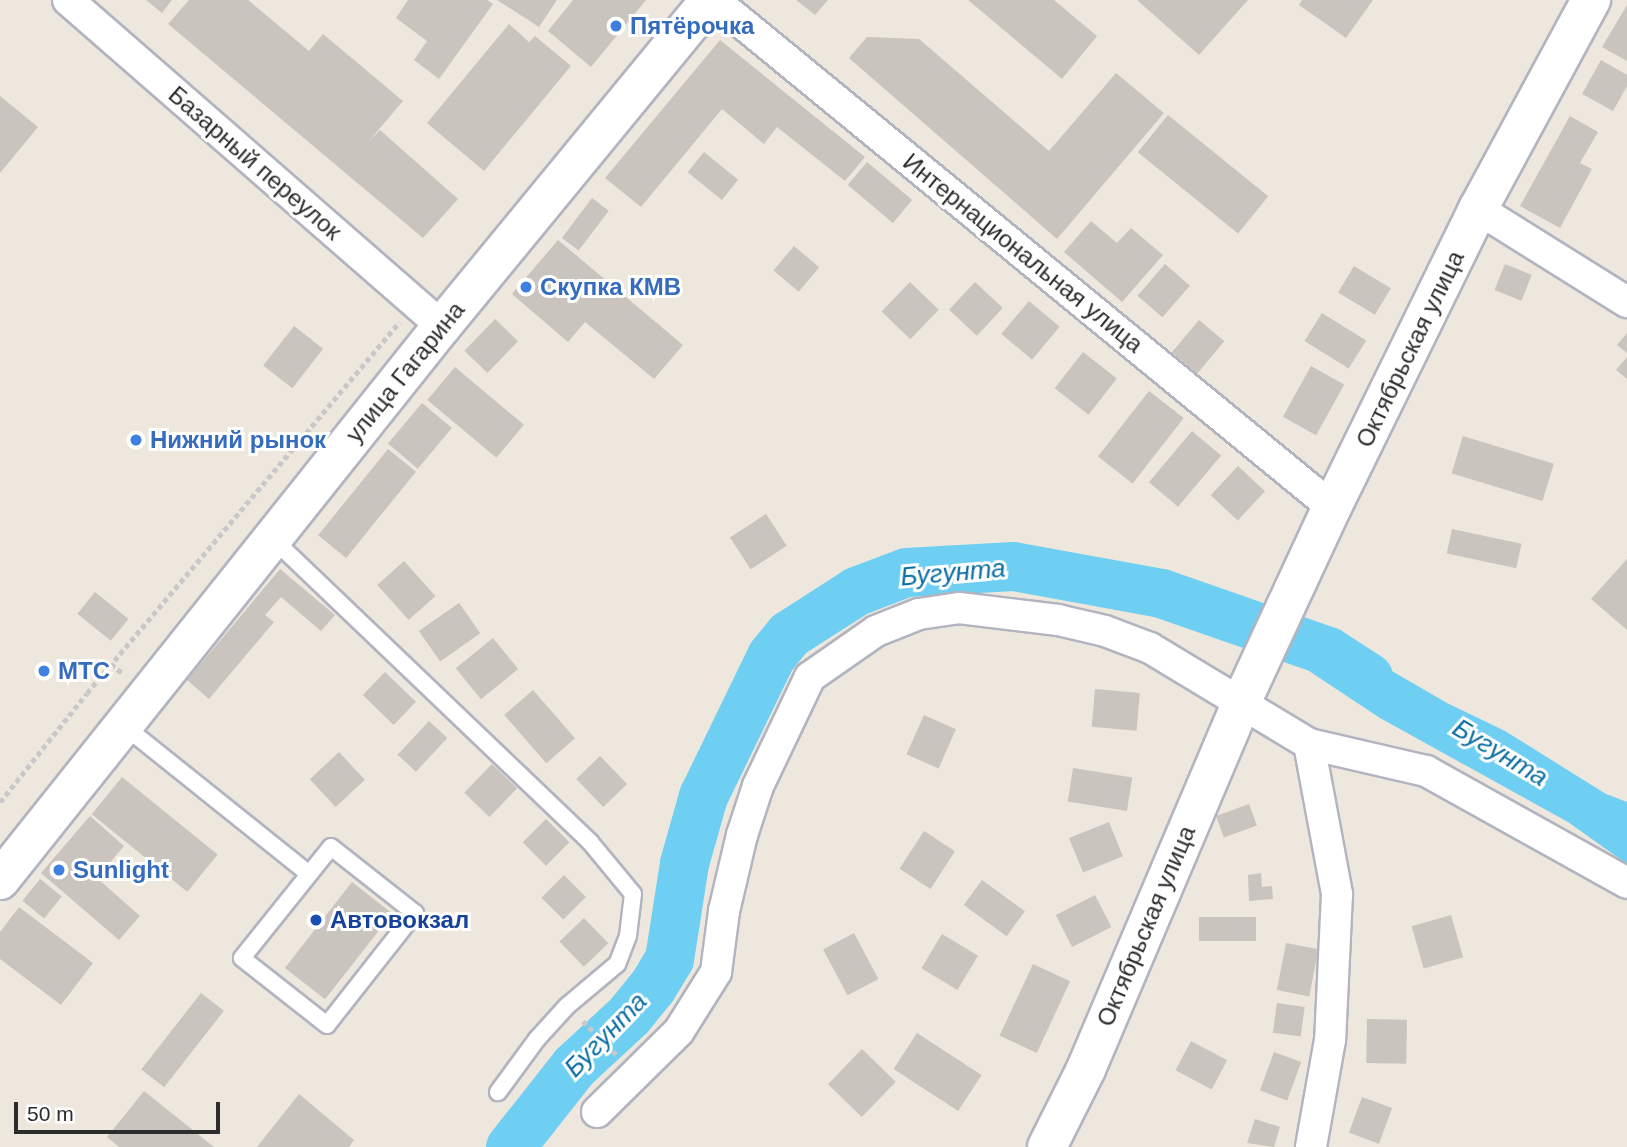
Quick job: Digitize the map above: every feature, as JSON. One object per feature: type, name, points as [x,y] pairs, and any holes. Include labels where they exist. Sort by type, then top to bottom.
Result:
[{"type":"main road","name":"улица Гагарина","points":[[0,880],[272,538],[429,314],[712,0]]},
{"type":"main road","name":"Октябрьская улица","points":[[1047,1147],[1086,1069],[1247,691],[1292,599],[1332,507],[1478,209],[1591,0]]},
{"type":"street","name":"Базарный переулок","points":[[68,0],[429,314]]},
{"type":"street","name":"Интернациональная улица","points":[[712,0],[1332,507]]},
{"type":"street","points":[[1478,209],[1627,302]]},
{"type":"street","points":[[597,1112],[679,1031],[716,972],[724,911],[742,835],[758,786],[810,677],[877,631],[919,614],[959,608],[1058,620],[1105,631],[1150,648],[1247,691],[1309,744],[1426,771],[1627,883]]},
{"type":"street","points":[[1309,744],[1337,894],[1330,1040],[1311,1147]]},
{"type":"lane","points":[[272,538],[590,842],[633,894],[628,936],[617,964],[567,1006],[537,1039],[498,1092]]},
{"type":"lane","points":[[123,725],[309,874]]},
{"type":"lane","points":[[331,847],[415,913],[327,1025],[242,958],[309,874],[331,847]]},
{"type":"path","points":[[0,802],[87,693],[429,314]]},
{"type":"path","points":[[575,1014],[625,1063]]},
{"type":"water","points":[[1316,627],[1447,703],[1505,731],[1606,794],[1627,802],[1627,864],[1568,822],[1380,718],[1300,665]]},
{"type":"building","points":[[146,0],[172,0],[162,13]]},
{"type":"building","points":[[189,0],[248,0],[309,51],[323,34],[403,101],[369,141],[380,130],[458,199],[423,238],[168,24]]},
{"type":"building","points":[[408,0],[487,0],[493,4],[439,79],[414,60],[427,41],[396,18]]},
{"type":"building","points":[[497,0],[557,0],[539,27]]},
{"type":"building","points":[[573,0],[646,0],[591,67],[548,31]]},
{"type":"building","points":[[796,0],[828,0],[815,15]]},
{"type":"building","points":[[968,0],[1054,0],[1097,36],[1062,79]]},
{"type":"building","points":[[1137,0],[1248,0],[1199,55]]},
{"type":"building","points":[[1302,0],[1373,0],[1346,38],[1299,5]]},
{"type":"building","points":[[1627,5],[1627,61],[1602,47]]},
{"type":"building","points":[[509,24],[529,42],[535,36],[571,66],[484,171],[427,123]]},
{"type":"building","points":[[867,37],[919,39],[1049,151],[1116,73],[1164,113],[1057,239],[849,58]]},
{"type":"building","points":[[720,40],[865,157],[845,181],[777,127],[764,144],[722,109],[641,207],[605,178]]},
{"type":"building","points":[[1601,60],[1627,75],[1627,86],[1613,111],[1582,94]]},
{"type":"building","points":[[0,96],[38,127],[0,173]]},
{"type":"building","points":[[1168,115],[1268,196],[1238,233],[1138,152]]},
{"type":"building","points":[[1570,116],[1598,132],[1580,163],[1592,169],[1560,228],[1520,206]]},
{"type":"building","points":[[704,152],[738,180],[722,200],[688,172]]},
{"type":"building","points":[[867,162],[912,200],[893,223],[848,185]]},
{"type":"building","points":[[592,198],[609,211],[579,251],[562,238]]},
{"type":"building","points":[[1091,221],[1117,243],[1131,228],[1163,255],[1122,302],[1064,252]]},
{"type":"building","points":[[558,240],[683,345],[654,379],[585,322],[568,342],[512,294]]},
{"type":"building","points":[[794,246],[819,267],[799,292],[773,271]]},
{"type":"building","points":[[1165,264],[1190,286],[1162,317],[1137,296]]},
{"type":"building","points":[[1505,264],[1532,275],[1521,301],[1495,290]]},
{"type":"building","points":[[1354,266],[1391,288],[1375,315],[1338,293]]},
{"type":"building","points":[[910,282],[939,310],[910,339],[882,311]]},
{"type":"building","points":[[975,282],[1003,308],[977,336],[949,310]]},
{"type":"building","points":[[1029,301],[1060,327],[1032,360],[1001,334]]},
{"type":"building","points":[[1322,313],[1366,341],[1349,369],[1305,341]]},
{"type":"building","points":[[495,319],[518,341],[487,373],[464,351]]},
{"type":"building","points":[[1199,320],[1224,341],[1197,373],[1172,352]]},
{"type":"building","points":[[294,326],[323,349],[292,388],[263,365]]},
{"type":"building","points":[[1627,333],[1627,353],[1617,345]]},
{"type":"building","points":[[1083,352],[1117,378],[1089,415],[1055,388]]},
{"type":"building","points":[[1627,357],[1627,379],[1616,370]]},
{"type":"building","points":[[1311,366],[1344,384],[1316,435],[1283,417]]},
{"type":"building","points":[[455,367],[524,425],[496,458],[427,400]]},
{"type":"building","points":[[1149,391],[1184,418],[1133,483],[1098,456]]},
{"type":"building","points":[[422,403],[452,428],[418,469],[388,444]]},
{"type":"building","points":[[1192,431],[1221,455],[1178,507],[1149,482]]},
{"type":"building","points":[[1463,436],[1554,464],[1542,501],[1452,473]]},
{"type":"building","points":[[388,449],[416,472],[346,558],[318,535]]},
{"type":"building","points":[[1238,466],[1265,491],[1238,520],[1211,495]]},
{"type":"building","points":[[766,514],[787,546],[751,569],[730,537]]},
{"type":"building","points":[[1452,529],[1521,544],[1516,568],[1447,553]]},
{"type":"building","points":[[1627,559],[1627,630],[1591,599]]},
{"type":"building","points":[[404,561],[435,596],[409,620],[377,585]]},
{"type":"building","points":[[280,569],[335,615],[321,631],[281,597],[265,615],[274,622],[209,699],[187,680]]},
{"type":"building","points":[[95,592],[128,619],[111,641],[77,614]]},
{"type":"building","points":[[459,603],[480,633],[440,661],[419,631]]},
{"type":"building","points":[[493,638],[518,669],[481,699],[456,668]]},
{"type":"building","points":[[385,672],[416,702],[394,725],[363,695]]},
{"type":"building","points":[[1095,689],[1140,693],[1137,731],[1092,727]]},
{"type":"building","points":[[533,690],[575,738],[546,763],[504,715]]},
{"type":"building","points":[[924,715],[956,729],[938,769],[907,754]]},
{"type":"building","points":[[429,721],[447,738],[416,772],[398,755]]},
{"type":"building","points":[[339,752],[365,780],[336,807],[310,779]]},
{"type":"building","points":[[600,756],[627,784],[603,807],[576,779]]},
{"type":"building","points":[[492,764],[517,788],[489,817],[464,793]]},
{"type":"building","points":[[1073,768],[1132,777],[1127,811],[1068,802]]},
{"type":"building","points":[[122,777],[218,854],[187,892],[92,814]]},
{"type":"building","points":[[1249,804],[1257,826],[1224,838],[1216,816]]},
{"type":"building","points":[[90,816],[124,846],[97,878],[140,916],[119,940],[41,873]]},
{"type":"building","points":[[546,819],[569,842],[546,866],[523,842]]},
{"type":"building","points":[[1109,822],[1123,856],[1083,872],[1069,838]]},
{"type":"building","points":[[924,831],[955,851],[931,889],[899,869]]},
{"type":"building","points":[[1261,873],[1262,887],[1272,886],[1273,899],[1249,901],[1248,875]]},
{"type":"building","points":[[564,875],[586,897],[563,920],[541,898]]},
{"type":"building","points":[[40,879],[62,897],[44,918],[22,901]]},
{"type":"building","points":[[982,880],[1025,911],[1007,936],[964,905]]},
{"type":"building","points":[[352,882],[392,913],[325,999],[285,968]]},
{"type":"building","points":[[1095,895],[1111,927],[1072,947],[1056,915]]},
{"type":"building","points":[[19,907],[93,963],[61,1005],[0,959],[0,932]]},
{"type":"building","points":[[1451,915],[1463,957],[1424,969],[1412,926]]},
{"type":"building","points":[[1199,917],[1256,917],[1256,941],[1199,941]]},
{"type":"building","points":[[584,918],[608,943],[584,967],[560,942]]},
{"type":"building","points":[[854,933],[878,979],[848,995],[823,949]]},
{"type":"building","points":[[942,934],[978,956],[957,990],[921,968]]},
{"type":"building","points":[[1286,943],[1318,949],[1309,996],[1277,990]]},
{"type":"building","points":[[1033,964],[1070,981],[1037,1053],[1000,1036]]},
{"type":"building","points":[[201,993],[224,1011],[164,1087],[141,1069]]},
{"type":"building","points":[[1277,1003],[1305,1007],[1301,1037],[1273,1033]]},
{"type":"building","points":[[1367,1019],[1407,1020],[1406,1064],[1366,1063]]},
{"type":"building","points":[[917,1033],[982,1075],[958,1111],[894,1069]]},
{"type":"building","points":[[1191,1041],[1227,1060],[1212,1089],[1176,1070]]},
{"type":"building","points":[[862,1049],[896,1082],[862,1117],[828,1084]]},
{"type":"building","points":[[1274,1052],[1301,1062],[1287,1100],[1260,1091]]},
{"type":"building","points":[[144,1091],[214,1147],[119,1147],[107,1137]]},
{"type":"building","points":[[299,1094],[354,1140],[349,1147],[257,1147]]},
{"type":"building","points":[[1362,1097],[1392,1108],[1379,1144],[1349,1133]]},
{"type":"building","points":[[1255,1119],[1280,1127],[1274,1147],[1247,1143]]},
{"type":"waterway","name":"Бугунта","points":[[510,1147],[574,1066],[629,1015],[652,987],[669,959],[684,863],[703,796],[771,656],[789,634],[856,591],[906,572],[1013,566],[1161,593],[1328,651],[1368,677]]},
{"type":"place","name":"Пятёрочка","points":[[616,26]]},
{"type":"place","name":"Скупка КМВ","points":[[526,287]]},
{"type":"place","name":"Нижний рынок","points":[[136,440]]},
{"type":"place","name":"МТС","points":[[44,671]]},
{"type":"place","name":"Sunlight","points":[[59,870]]},
{"type":"place","name":"Автовокзал","points":[[316,920]]}]
